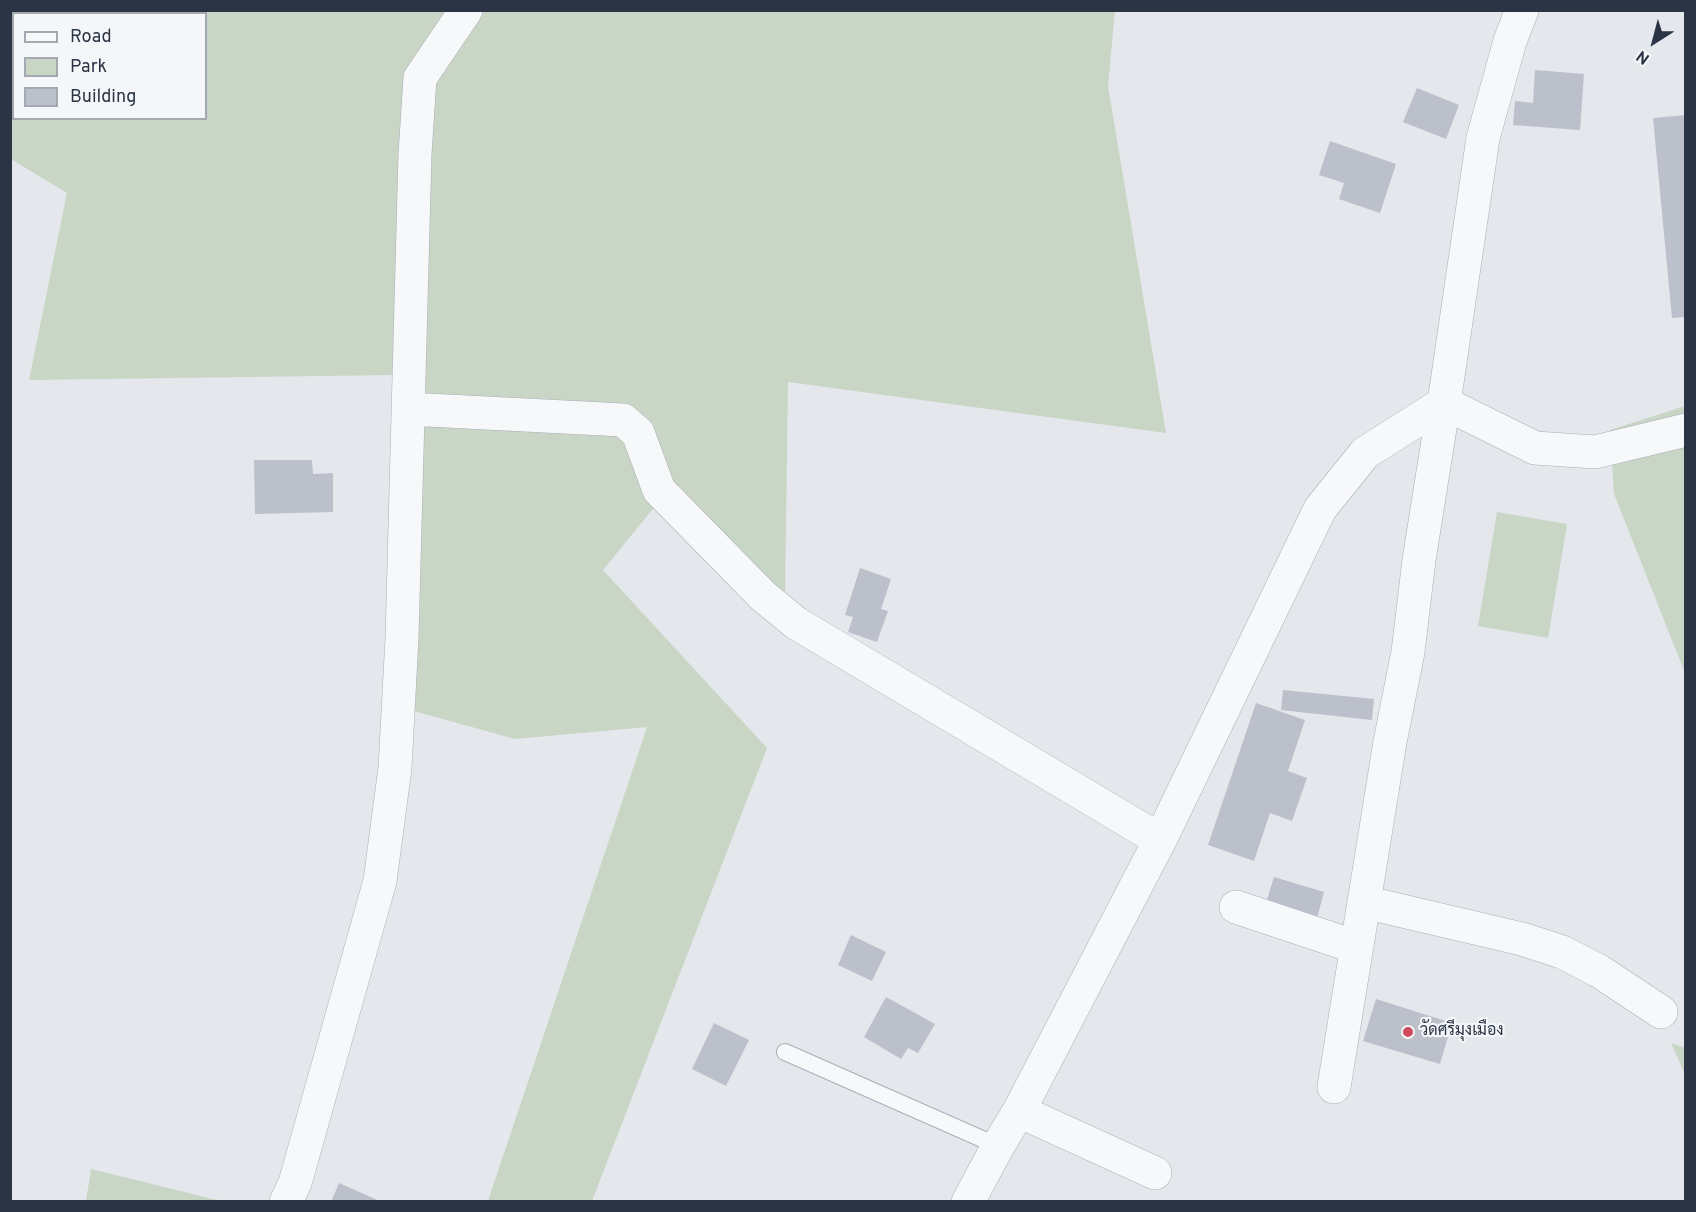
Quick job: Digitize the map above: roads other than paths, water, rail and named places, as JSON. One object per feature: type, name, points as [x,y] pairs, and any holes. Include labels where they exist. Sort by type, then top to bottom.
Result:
[{"type":"street","points":[[286,1202],[295,1183],[380,881],[395,768],[402,638],[415,154],[420,78],[466,10]]},
{"type":"street","points":[[1334,1087],[1390,742],[1408,652],[1419,560],[1484,138],[1510,41],[1522,10]]},
{"type":"street","points":[[1444,403],[1535,448],[1594,452],[1686,430]]},
{"type":"street","points":[[968,1202],[1019,1112],[1160,840],[1320,509],[1365,453],[1444,403]]},
{"type":"street","points":[[408,409],[622,420],[638,433],[659,490],[763,596],[796,623],[1160,840]]},
{"type":"street","points":[[1364,902],[1522,939],[1562,952],[1599,971],[1661,1012]]},
{"type":"street","points":[[1236,907],[1356,946]]},
{"type":"street","points":[[1019,1112],[1155,1173]]},
{"type":"lane","points":[[785,1052],[998,1146]]},
{"type":"place","name":"วัดศรีมุงเมือง","points":[[1408,1032]]}]
